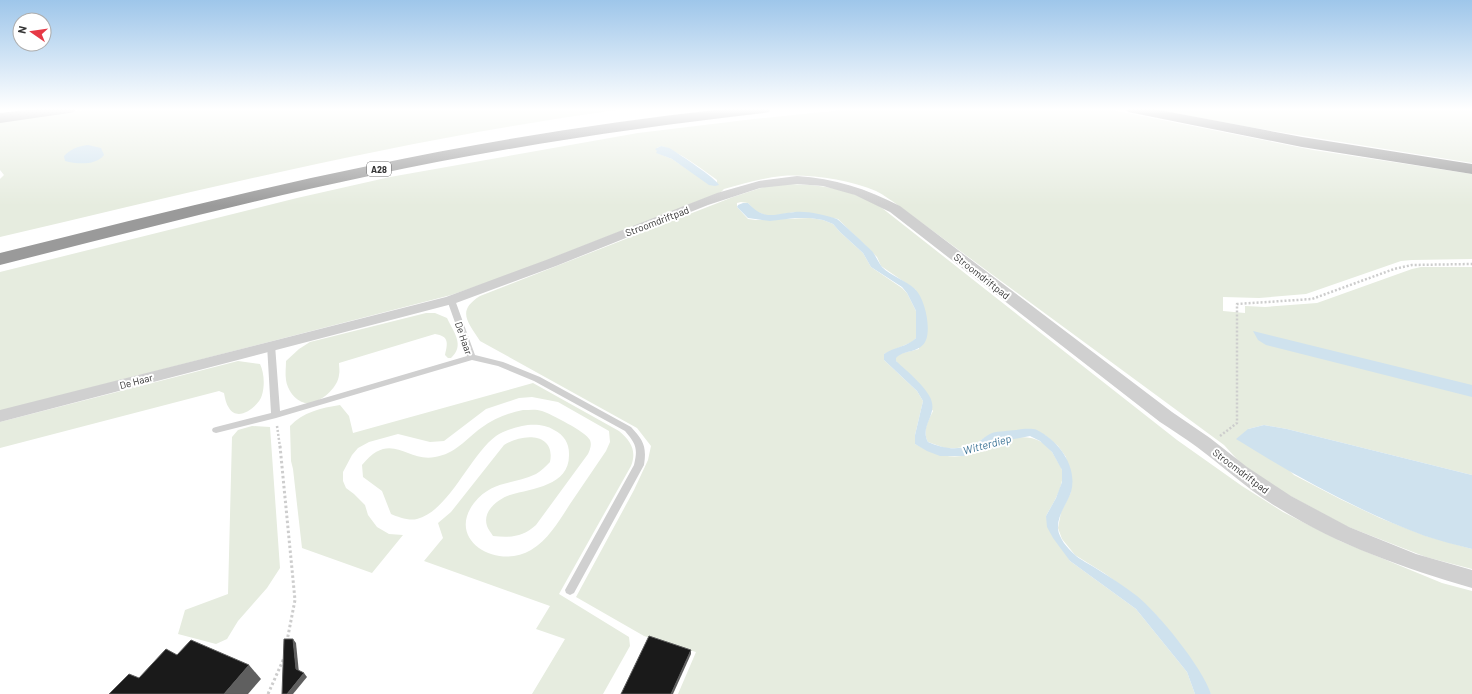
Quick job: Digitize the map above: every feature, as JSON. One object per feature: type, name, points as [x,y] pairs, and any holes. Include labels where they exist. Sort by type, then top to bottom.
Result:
[{"type":"highway","name":"A28","points":[[0,244],[216,192],[421,149],[465,141]]},
{"type":"highway","name":"A28","points":[[0,259],[192,211],[423,160],[531,141]]},
{"type":"highway","points":[[1294,141],[1472,169]]},
{"type":"street","name":"Stroomdriftpad","points":[[451,300],[740,190],[766,183],[797,180],[831,184],[855,189],[895,209],[1166,417],[1204,443],[1240,472],[1284,502],[1342,533],[1413,562],[1472,579]]},
{"type":"street","name":"De Haar","points":[[0,416],[451,300]]},
{"type":"lane","name":"De Haar","points":[[216,430],[276,415],[472,358],[451,300]]},
{"type":"lane","points":[[271,346],[276,415]]},
{"type":"lane","points":[[472,358],[500,364],[537,379],[628,429],[639,441],[642,450],[639,465],[570,590]]},
{"type":"path","points":[[1204,443],[1223,434],[1237,423],[1238,304],[1312,299],[1394,269],[1412,265],[1472,264]]},
{"type":"path","points":[[276,415],[283,468],[294,600],[287,643]]},
{"type":"path","points":[[268,694],[285,657],[286,650]]},
{"type":"shaded area","points":[[0,141],[429,141],[233,182],[0,237],[0,179],[4,175],[0,170]]},
{"type":"shaded area","points":[[591,141],[1270,141],[1313,150],[1472,174],[1472,259],[1401,261],[1306,294],[1259,298],[1223,297],[1223,311],[1245,313],[1245,306],[1265,307],[1317,303],[1421,267],[1472,267],[1472,475],[1287,429],[1264,425],[1248,429],[1294,475],[1380,518],[1426,536],[1472,549],[1472,569],[1426,557],[1346,526],[1285,493],[1244,467],[1224,445],[888,198],[866,187],[817,177],[782,176],[753,181],[724,189],[721,192],[514,273],[451,295],[0,411],[0,272],[297,198],[390,177]],"holes":[[[661,146],[668,148],[717,180],[717,184],[711,185],[672,159],[657,153],[657,148]]]},
{"type":"shaded area","points":[[1338,141],[1472,141],[1472,163]]},
{"type":"shaded area","points":[[786,184],[813,185],[836,189],[858,196],[882,208],[1177,440],[1242,486],[1283,512],[1340,541],[1442,583],[1472,591],[1472,694],[1211,694],[1159,618],[1137,597],[1104,573],[1075,555],[1062,539],[1058,528],[1061,512],[1071,492],[1066,457],[1058,446],[1045,435],[993,433],[971,446],[957,448],[945,448],[928,442],[926,438],[926,430],[933,411],[896,361],[896,357],[899,354],[919,349],[916,290],[881,266],[877,257],[838,219],[795,212],[772,216],[765,215],[755,211],[748,203],[741,202],[737,203],[737,207],[748,219],[810,218],[823,220],[833,224],[863,253],[871,267],[907,293],[916,311],[916,338],[912,342],[884,354],[884,360],[917,391],[923,401],[915,435],[915,444],[937,454],[962,456],[1013,438],[1029,438],[1044,443],[1050,449],[1062,470],[1062,482],[1058,494],[1046,516],[1070,561],[1136,609],[1187,672],[1195,694],[678,694],[696,652],[644,636],[576,597],[634,490],[648,460],[651,446],[637,428],[480,341],[468,322],[466,312],[473,301],[480,296],[733,197],[764,187]]},
{"type":"shaded area","points":[[426,313],[435,313],[447,318],[458,344],[455,353],[451,358],[448,358],[445,355],[447,344],[445,338],[435,334],[339,363],[338,380],[335,385],[327,395],[316,401],[310,403],[301,402],[290,391],[286,380],[286,361],[299,349],[310,342]]},
{"type":"shaded area","points":[[238,361],[260,364],[264,379],[262,395],[257,404],[253,408],[243,413],[238,414],[233,412],[227,405],[224,393],[219,391],[0,448],[0,422]]},
{"type":"shaded area","points":[[533,383],[619,431],[630,443],[633,451],[633,461],[631,466],[559,594],[629,637],[630,646],[603,694],[532,694],[565,639],[536,629],[550,606],[424,561],[443,538],[438,523],[451,512],[504,445],[520,438],[528,437],[543,440],[548,445],[550,462],[536,474],[488,490],[474,503],[467,517],[466,529],[471,540],[480,548],[491,554],[505,556],[518,555],[531,550],[543,541],[558,523],[606,451],[610,442],[609,431],[558,402],[532,397],[519,398],[486,409],[444,441],[430,442],[398,434],[369,442],[358,448],[352,455],[343,472],[343,481],[346,488],[365,505],[368,515],[377,527],[389,534],[403,535],[372,573],[302,548],[291,461],[290,426],[295,421],[319,409],[340,405],[349,416],[353,433]]},
{"type":"shaded area","points":[[523,410],[540,410],[553,416],[582,433],[590,440],[591,444],[588,454],[536,525],[526,532],[511,537],[493,536],[487,526],[487,515],[492,506],[501,499],[548,484],[557,479],[563,473],[568,465],[568,446],[561,434],[550,428],[534,425],[522,426],[508,430],[496,436],[486,445],[439,505],[429,514],[417,519],[407,519],[391,514],[382,491],[363,477],[362,465],[372,455],[382,449],[390,448],[425,458],[435,457],[449,453],[460,446],[491,421],[507,414]]},
{"type":"shaded area","points":[[252,426],[270,427],[280,568],[267,588],[238,621],[227,639],[216,644],[178,634],[185,610],[228,594],[232,437],[238,430]]},
{"type":"water","points":[[88,145],[101,148],[104,155],[100,159],[91,163],[75,163],[65,161],[64,156],[69,151]]},
{"type":"water","points":[[661,146],[670,148],[682,156],[705,172],[719,185],[709,185],[672,159],[656,153],[657,151],[655,149]]},
{"type":"water","name":"Witterdiep","points":[[743,203],[748,203],[754,209],[764,214],[775,215],[805,212],[837,219],[872,251],[882,267],[915,289],[922,299],[926,313],[928,328],[926,340],[920,347],[899,355],[896,358],[896,361],[923,387],[931,398],[932,413],[926,432],[928,442],[938,446],[960,448],[974,444],[992,433],[1027,429],[1037,430],[1053,441],[1065,456],[1072,473],[1071,492],[1058,524],[1058,529],[1062,539],[1076,556],[1122,585],[1137,596],[1157,615],[1199,670],[1211,694],[1195,694],[1187,672],[1136,609],[1070,561],[1053,538],[1047,527],[1046,516],[1056,498],[1062,482],[1062,470],[1052,452],[1040,441],[1030,436],[998,442],[964,456],[940,456],[915,444],[915,435],[923,401],[917,391],[884,360],[884,354],[909,343],[916,338],[916,311],[907,293],[902,287],[871,267],[863,253],[833,224],[823,220],[810,218],[770,221],[748,218],[737,207]]},
{"type":"water","points":[[1253,331],[1472,385],[1472,397],[1266,345],[1258,340]]},
{"type":"water","points":[[1264,425],[1287,429],[1472,475],[1472,549],[1425,536],[1376,516],[1305,480],[1236,439],[1248,429]]},
{"type":"building","points":[[649,636],[691,650],[671,694],[621,694]]},
{"type":"building","points":[[284,639],[293,639],[296,669],[304,673],[287,694],[282,694]]},
{"type":"building","points":[[191,640],[249,665],[224,694],[109,694],[129,674],[139,678],[166,649],[177,655]]}]
